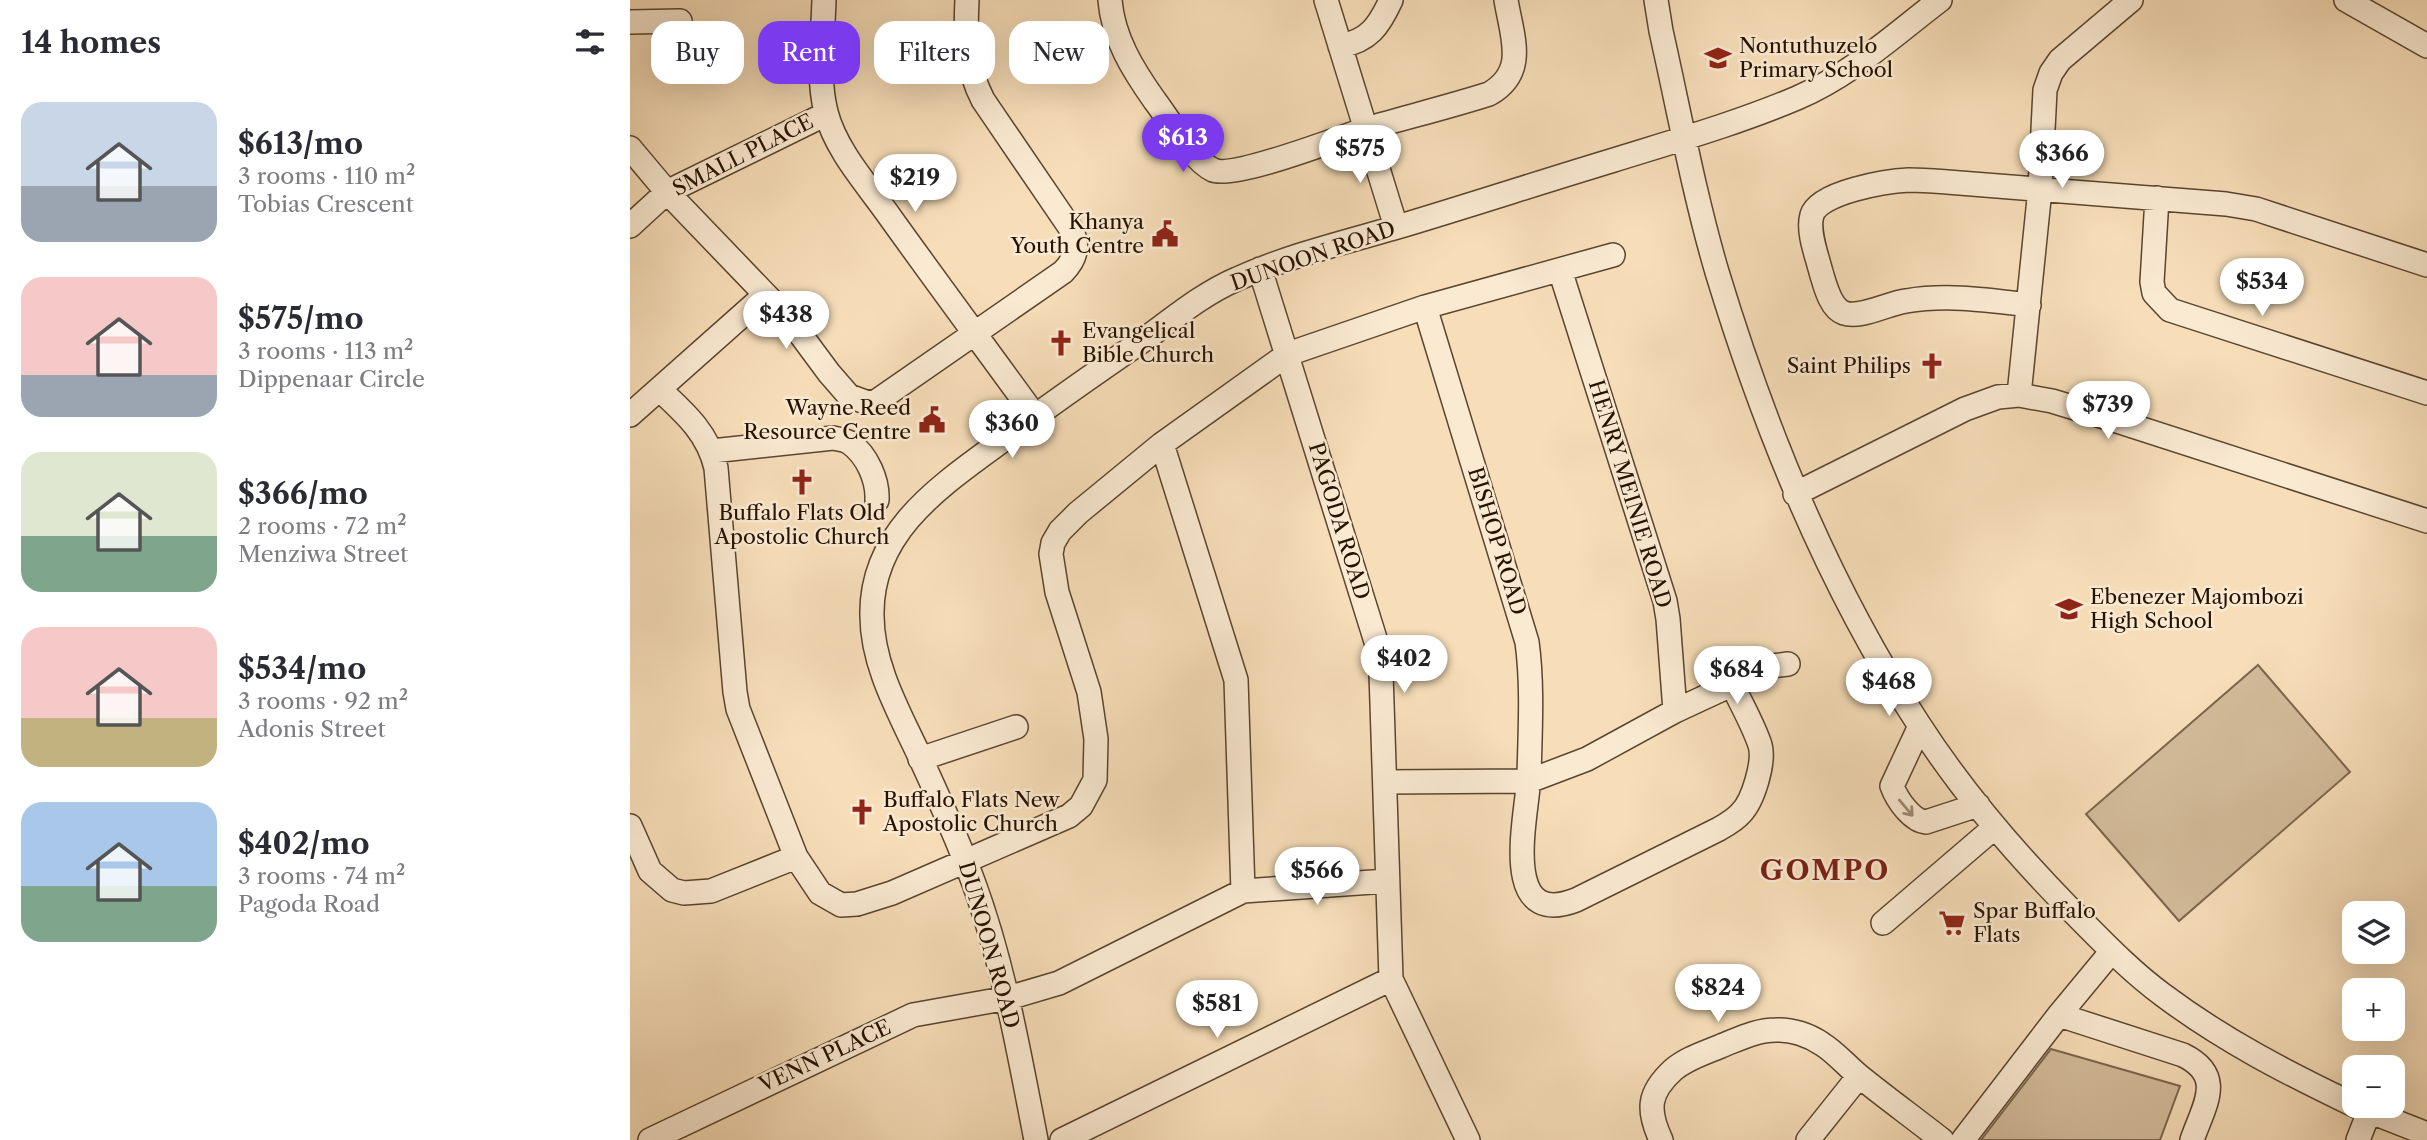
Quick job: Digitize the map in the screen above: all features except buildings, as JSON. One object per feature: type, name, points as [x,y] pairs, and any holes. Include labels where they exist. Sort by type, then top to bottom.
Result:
[{"type":"street","points":[[824,0],[822,63],[827,114],[845,153],[1035,416]]},
{"type":"street","points":[[630,148],[667,192],[789,320],[849,396],[868,403],[888,394],[1063,272],[1070,265],[1076,247],[1071,229],[983,100],[974,82],[966,50],[967,0]]},
{"type":"street","points":[[1110,0],[1114,29],[1131,64],[1189,148],[1212,169],[1230,170],[1478,98],[1501,87],[1509,78],[1515,56],[1506,0]]},
{"type":"street","points":[[1326,0],[1396,227]]},
{"type":"street","points":[[1340,46],[1356,43],[1371,33],[1391,0]]},
{"type":"street","points":[[1656,0],[1716,270],[1795,494],[1854,611],[1920,726],[1995,827],[2038,877],[2112,951],[2160,993],[2227,1040],[2282,1071],[2342,1100]]},
{"type":"street","name":"DUNOON ROAD","points":[[1036,1140],[1008,998],[982,906],[965,860],[898,712],[879,661],[872,614],[875,585],[884,557],[911,514],[928,497],[1035,416],[1212,292],[1260,269],[1685,138],[1790,102],[1831,82],[1940,0]]},
{"type":"street","points":[[2019,395],[2040,189],[2045,90],[2051,73],[2071,48],[2131,0]]},
{"type":"street","points":[[2346,0],[2427,46]]},
{"type":"street","points":[[630,22],[651,22]]},
{"type":"street","name":"SMALL PLACE","points":[[630,226],[667,192],[827,114]]},
{"type":"street","points":[[2029,305],[1935,297],[1845,314],[1838,309],[1827,290],[1811,229],[1811,217],[1815,208],[1831,197],[1907,180],[2157,198],[2256,209],[2427,265]]},
{"type":"street","points":[[2157,198],[2152,282],[2154,293],[2170,310],[2427,393]]},
{"type":"street","points":[[659,389],[697,425],[712,451],[716,468],[734,692],[738,709],[796,857],[820,893],[841,905],[857,904],[892,893],[1069,816],[1089,795],[1095,780],[1096,739],[1089,692],[1051,568],[1053,543],[1060,531],[1078,513],[1162,444],[1287,354],[1425,307],[1613,255]]},
{"type":"street","name":"PAGODA ROAD","points":[[1260,269],[1378,648],[1391,979],[1459,1137]]},
{"type":"street","name":"HENRY MEINIE ROAD","points":[[1560,270],[1665,601],[1675,711]]},
{"type":"street","points":[[630,415],[765,295]]},
{"type":"street","name":"BISHOP ROAD","points":[[1425,307],[1527,642],[1530,665],[1529,781],[1522,826],[1523,872],[1532,893],[1540,901],[1552,906],[1564,905],[1718,829],[1740,815],[1746,807],[1759,773],[1761,758],[1760,746],[1732,684]]},
{"type":"street","points":[[1795,494],[1965,409],[1998,397],[2019,395],[2052,401],[2111,419],[2427,521]]},
{"type":"street","points":[[712,451],[833,438],[849,443],[866,462],[878,486],[877,500]]},
{"type":"street","points":[[1162,444],[1236,680],[1243,891],[1387,881]]},
{"type":"street","points":[[1385,782],[1529,781],[1587,759],[1675,711],[1732,684],[1772,666],[1787,664]]},
{"type":"street","points":[[1920,726],[1892,786],[1896,796],[1921,822],[1978,805]]},
{"type":"street","points":[[920,759],[1016,727]]},
{"type":"street","points":[[630,825],[650,872],[672,890],[684,893],[711,891],[796,857]]},
{"type":"street","points":[[1883,923],[1995,827]]},
{"type":"street","name":"VENN PLACE","points":[[650,1140],[913,1014],[1008,998],[1059,983],[1243,891]]},
{"type":"street","points":[[1963,1140],[2112,951]]},
{"type":"street","points":[[1062,1140],[1391,979]]},
{"type":"street","points":[[2059,1015],[2196,1061],[2209,1078],[2210,1090],[2192,1140]]},
{"type":"street","points":[[1661,1140],[1653,1123],[1651,1108],[1654,1092],[1664,1079],[1694,1057],[1756,1032],[1779,1029],[1801,1034],[1822,1044],[1942,1140]]},
{"type":"street","points":[[1808,1140],[1859,1076]]},
{"type":"street","points":[[2358,1140],[2359,1118]]},
{"type":"street","points":[[2385,1118],[2427,1134]]},
{"type":"shaded area","points":[[2258,665],[2350,772],[2179,921],[2086,814]]},
{"type":"shaded area","points":[[2051,1049],[2180,1086],[2160,1140],[1981,1140]]},
{"type":"place","name":"Nontuthuzelo Primary School","points":[[1718,58]]},
{"type":"place","name":"Khanya Youth Centre","points":[[1165,234]]},
{"type":"place","name":"Evangelical Bible Church","points":[[1061,343]]},
{"type":"place","name":"Saint Philips","points":[[1932,366]]},
{"type":"place","name":"Wayne Reed Resource Centre","points":[[932,420]]},
{"type":"place","name":"Buffalo Flats Old Apostolic Church","points":[[802,482]]},
{"type":"place","name":"Ebenezer Majombozi High School","points":[[2069,609]]},
{"type":"place","name":"Buffalo Flats New Apostolic Church","points":[[862,812]]},
{"type":"place","name":"Spar Buffalo Flats","points":[[1952,923]]},
{"type":"district","name":"GOMPO","points":[[1825,870]]}]
